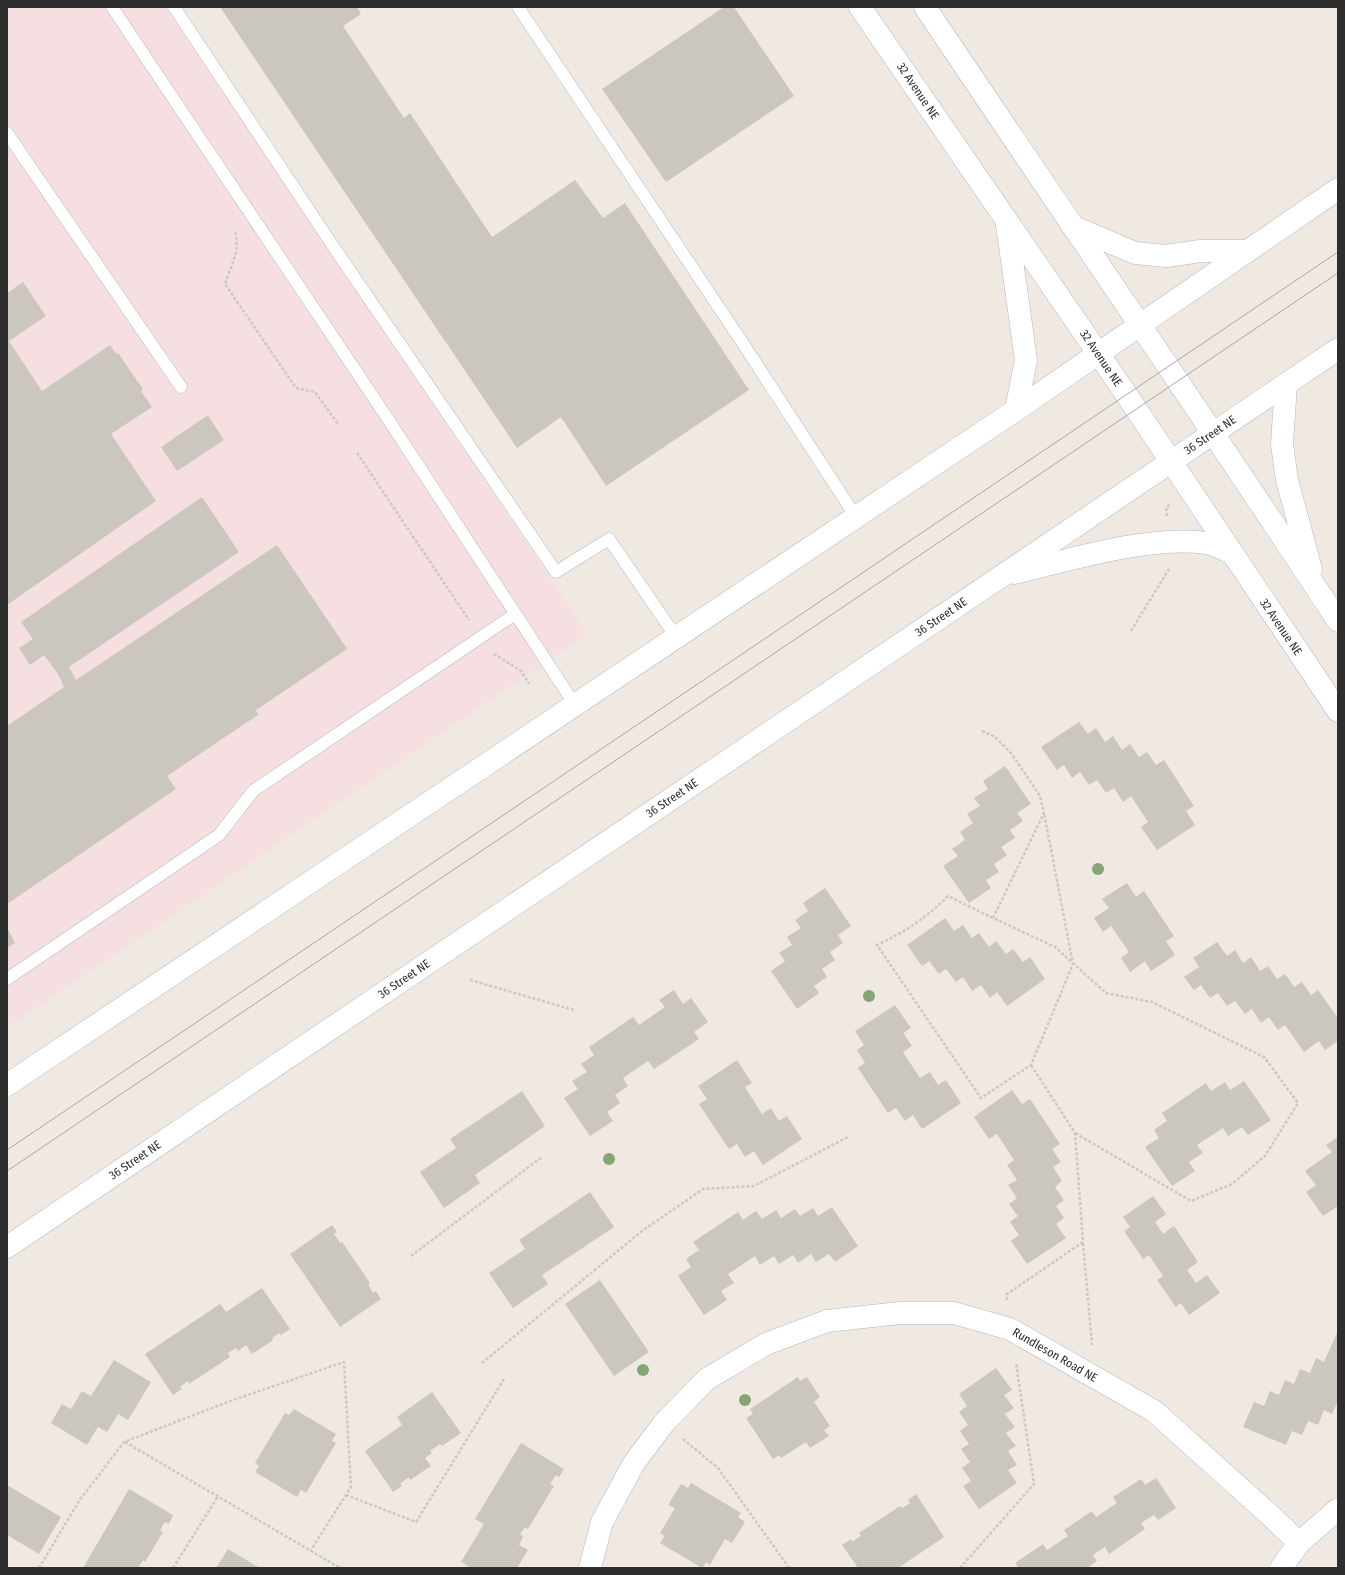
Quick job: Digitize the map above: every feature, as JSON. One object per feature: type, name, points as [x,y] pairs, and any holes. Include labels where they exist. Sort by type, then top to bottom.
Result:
[{"type":"main road","name":"32 Avenue NE","points":[[860,7],[1098,354],[1338,711]]},
{"type":"main road","points":[[925,7],[1139,326],[1213,433],[1338,621]]},
{"type":"main road","points":[[7,1085],[1016,410],[1338,190]]},
{"type":"main road","points":[[1006,220],[1026,360],[1016,410]]},
{"type":"main road","points":[[1072,226],[1135,254],[1166,256],[1201,251],[1248,251]]},
{"type":"main road","name":"36 Street NE","points":[[7,1247],[1338,349]]},
{"type":"main road","points":[[1286,384],[1282,444],[1287,480],[1316,587]]},
{"type":"main road","points":[[1001,576],[1109,551],[1169,541],[1208,543],[1230,552]]},
{"type":"main road","name":"Rundleson Road NE","points":[[590,1568],[602,1522],[634,1463],[664,1423],[707,1379],[766,1344],[827,1321],[900,1313],[954,1313],[1010,1329],[1154,1411],[1270,1515],[1299,1544]]},
{"type":"main road","points":[[1281,1568],[1299,1544],[1338,1509]]},
{"type":"lane","points":[[112,7],[386,416],[575,705]]},
{"type":"lane","points":[[174,7],[335,249],[556,572],[609,539],[676,637]]},
{"type":"lane","points":[[518,7],[744,345],[856,517]]},
{"type":"lane","points":[[7,133],[181,387]]},
{"type":"lane","points":[[7,979],[219,836],[253,791],[515,614]]},
{"type":"path","points":[[234,228],[238,240],[235,255],[225,284],[296,388],[315,392],[338,424]]},
{"type":"path","points":[[357,453],[471,623]]},
{"type":"path","points":[[1166,508],[1167,516]]},
{"type":"path","points":[[1131,631],[1172,564]]},
{"type":"path","points":[[488,651],[522,671],[530,684]]},
{"type":"path","points":[[982,731],[995,737],[1011,753],[1040,796],[1073,964],[1031,1065],[981,1098],[877,946],[901,933],[930,914],[948,896],[1055,947],[1073,964],[1106,993],[1152,1002],[1264,1058],[1298,1103],[1265,1156],[1232,1184],[1191,1201],[1075,1134]]},
{"type":"path","points":[[993,918],[1044,813]]},
{"type":"path","points":[[470,980],[574,1010]]},
{"type":"path","points":[[482,1363],[642,1231],[702,1189],[754,1186],[848,1137]]},
{"type":"path","points":[[411,1256],[542,1157]]},
{"type":"path","points":[[1083,1242],[1095,1378]]},
{"type":"path","points":[[39,1568],[79,1501],[124,1442],[233,1400],[344,1362],[351,1488],[310,1550]]},
{"type":"path","points":[[346,1495],[416,1522],[504,1379]]},
{"type":"path","points":[[664,1423],[718,1468],[789,1568]]},
{"type":"path","points":[[124,1442],[340,1568]]},
{"type":"path","points":[[173,1568],[218,1496]]},
{"type":"shaded area","points":[[7,7],[165,7],[588,634],[7,1028]]},
{"type":"building","points":[[220,7],[357,7],[361,14],[343,26],[404,118],[410,113],[492,237],[575,180],[603,218],[625,203],[749,390],[606,486],[561,417],[517,448]]},
{"type":"building","points":[[724,7],[734,7],[794,96],[666,182],[602,89]]},
{"type":"building","points":[[23,282],[46,316],[9,341],[42,391],[110,345],[116,354],[118,353],[143,389],[141,391],[152,407],[111,434],[156,501],[7,605],[7,293]]},
{"type":"building","points":[[208,415],[224,440],[177,471],[161,447]]},
{"type":"building","points":[[202,497],[239,552],[69,667],[76,680],[277,545],[347,649],[256,710],[258,715],[167,776],[176,789],[7,904],[7,726],[64,687],[58,674],[44,655],[30,665],[19,648],[33,639],[21,622]]},
{"type":"building","points":[[1079,722],[1088,734],[1096,728],[1105,742],[1113,736],[1122,750],[1130,744],[1139,757],[1147,752],[1156,765],[1164,760],[1194,806],[1186,811],[1195,825],[1157,850],[1141,827],[1148,822],[1131,796],[1123,802],[1114,788],[1106,793],[1097,780],[1089,785],[1080,772],[1072,778],[1064,765],[1057,770],[1041,747]]},
{"type":"building","points":[[1005,766],[1031,804],[1017,813],[1023,821],[1010,830],[1015,838],[1001,847],[1007,855],[994,864],[999,872],[986,880],[991,888],[969,903],[943,866],[958,856],[952,849],[965,840],[960,832],[973,823],[967,814],[980,806],[974,798],[988,789],[983,781]]},
{"type":"building","points":[[1127,883],[1136,897],[1144,891],[1174,936],[1166,941],[1175,955],[1151,971],[1145,961],[1130,972],[1121,958],[1129,952],[1111,926],[1103,932],[1094,918],[1109,908],[1102,899]]},
{"type":"building","points":[[825,888],[851,926],[838,935],[843,943],[830,952],[835,960],[822,969],[827,977],[814,986],[819,993],[797,1009],[771,971],[785,961],[779,953],[792,945],[787,937],[801,928],[795,920],[808,911],[803,903]]},
{"type":"building","points":[[945,918],[954,931],[963,925],[972,938],[979,933],[989,947],[996,941],[1006,954],[1013,949],[1023,962],[1030,957],[1045,979],[1007,1006],[997,992],[990,998],[981,985],[972,991],[963,977],[956,982],[946,969],[939,974],[929,961],[922,966],[907,945]]},
{"type":"building","points":[[7,927],[15,943],[7,948]]},
{"type":"building","points":[[1217,942],[1227,956],[1235,950],[1243,963],[1251,957],[1260,971],[1268,966],[1277,979],[1285,974],[1294,987],[1302,982],[1311,995],[1318,990],[1338,1018],[1338,1041],[1325,1050],[1319,1041],[1304,1052],[1285,1025],[1278,1030],[1269,1017],[1261,1023],[1252,1009],[1245,1014],[1235,1001],[1227,1006],[1218,993],[1210,998],[1201,985],[1194,990],[1184,977],[1199,967],[1193,958]]},
{"type":"building","points":[[674,990],[683,1004],[691,998],[708,1022],[694,1032],[699,1039],[654,1069],[648,1061],[623,1078],[628,1086],[615,1095],[620,1103],[607,1112],[613,1121],[590,1136],[564,1098],[578,1089],[572,1081],[587,1072],[581,1064],[594,1055],[589,1047],[633,1017],[639,1025],[665,1007],[659,1000]]},
{"type":"building","points":[[895,1005],[911,1028],[903,1033],[912,1046],[903,1052],[920,1078],[930,1072],[938,1085],[946,1080],[961,1103],[922,1129],[913,1115],[905,1121],[896,1108],[888,1113],[858,1068],[865,1063],[857,1050],[864,1045],[855,1031]]},
{"type":"building","points":[[737,1060],[752,1083],[745,1087],[762,1114],[771,1108],[779,1121],[787,1116],[802,1139],[763,1165],[754,1151],[745,1157],[737,1144],[729,1149],[699,1104],[707,1099],[698,1086]]},
{"type":"building","points":[[1244,1081],[1271,1120],[1248,1135],[1242,1127],[1228,1136],[1223,1128],[1197,1145],[1203,1153],[1189,1162],[1195,1171],[1172,1186],[1145,1147],[1159,1138],[1154,1130],[1167,1121],[1162,1113],[1206,1083],[1211,1091],[1225,1082],[1230,1090]]},
{"type":"building","points":[[1012,1090],[1022,1104],[1030,1099],[1060,1144],[1052,1149],[1061,1162],[1053,1167],[1062,1181],[1055,1187],[1064,1200],[1056,1206],[1064,1218],[1056,1224],[1066,1238],[1027,1264],[1011,1241],[1019,1235],[1010,1222],[1018,1216],[1009,1204],[1017,1198],[1008,1185],[1017,1180],[1007,1165],[1014,1160],[997,1134],[989,1139],[974,1117]]},
{"type":"building","points":[[522,1091],[545,1126],[475,1175],[480,1183],[444,1208],[420,1172],[456,1148],[450,1139]]},
{"type":"building","points":[[1338,1137],[1338,1206],[1323,1216],[1306,1192],[1316,1185],[1305,1171],[1332,1152],[1326,1145]]},
{"type":"building","points":[[590,1192],[614,1227],[542,1275],[548,1284],[513,1308],[489,1273],[525,1249],[519,1240]]},
{"type":"building","points":[[1153,1196],[1166,1214],[1155,1222],[1163,1234],[1174,1226],[1198,1262],[1187,1270],[1196,1283],[1207,1275],[1220,1293],[1189,1315],[1181,1303],[1176,1307],[1157,1280],[1163,1276],[1149,1255],[1143,1259],[1124,1231],[1130,1227],[1123,1217]]},
{"type":"building","points":[[832,1207],[858,1246],[835,1262],[829,1254],[816,1262],[811,1254],[798,1263],[793,1255],[779,1264],[774,1256],[760,1265],[755,1256],[728,1274],[734,1283],[721,1291],[727,1300],[704,1315],[678,1276],[691,1267],[686,1259],[699,1250],[693,1242],[738,1212],[743,1220],[756,1211],[762,1219],[776,1210],[781,1218],[795,1209],[800,1216],[813,1208],[818,1216]]},
{"type":"building","points":[[332,1225],[337,1232],[334,1234],[340,1243],[342,1242],[370,1283],[368,1284],[373,1293],[376,1291],[381,1299],[340,1327],[290,1254]]},
{"type":"building","points":[[600,1280],[649,1352],[614,1376],[565,1304]]},
{"type":"building","points":[[262,1288],[290,1329],[281,1335],[279,1333],[272,1338],[273,1340],[252,1354],[246,1345],[238,1351],[236,1348],[228,1353],[230,1357],[189,1384],[188,1381],[180,1387],[182,1389],[173,1395],[145,1354],[220,1304],[226,1312]]},
{"type":"building","points":[[1337,1333],[1338,1401],[1332,1414],[1324,1410],[1318,1425],[1308,1421],[1302,1435],[1292,1431],[1286,1445],[1243,1427],[1254,1402],[1264,1406],[1270,1391],[1279,1395],[1285,1380],[1294,1384],[1300,1369],[1310,1373],[1316,1358],[1324,1362]]},
{"type":"building","points":[[114,1360],[151,1382],[128,1420],[118,1414],[107,1432],[98,1427],[87,1445],[51,1423],[62,1404],[71,1409],[82,1391],[91,1396]]},
{"type":"building","points":[[996,1368],[1012,1390],[1004,1395],[1014,1408],[1005,1414],[1015,1427],[1006,1433],[1016,1446],[1008,1451],[1017,1465],[1008,1470],[1017,1483],[979,1509],[963,1486],[971,1481],[962,1468],[970,1462],[961,1449],[969,1444],[960,1431],[968,1425],[959,1412],[967,1406],[959,1394]]},
{"type":"building","points":[[798,1377],[800,1381],[807,1377],[820,1397],[814,1402],[830,1426],[824,1430],[829,1436],[810,1448],[806,1442],[781,1458],[779,1455],[773,1459],[746,1418],[753,1414],[750,1409]]},
{"type":"building","points":[[432,1392],[461,1433],[442,1446],[440,1444],[430,1451],[432,1453],[425,1458],[431,1466],[410,1480],[409,1477],[400,1484],[402,1486],[393,1492],[365,1451],[402,1425],[397,1417]]},
{"type":"building","points":[[294,1409],[336,1434],[332,1441],[336,1443],[306,1493],[301,1490],[297,1497],[255,1472],[259,1466],[255,1463],[285,1413],[289,1415]]},
{"type":"building","points":[[521,1443],[564,1469],[559,1477],[556,1475],[550,1484],[554,1486],[528,1529],[525,1527],[520,1534],[523,1537],[519,1545],[528,1550],[517,1568],[471,1568],[461,1562],[484,1524],[475,1519]]},
{"type":"building","points":[[1156,1478],[1176,1508],[1158,1520],[1154,1515],[1141,1523],[1145,1529],[1109,1554],[1105,1547],[1093,1555],[1097,1561],[1087,1568],[1019,1568],[1015,1563],[1043,1544],[1047,1550],[1068,1536],[1064,1530],[1092,1511],[1096,1517],[1117,1503],[1113,1497],[1141,1479],[1145,1485]]},
{"type":"building","points":[[691,1483],[741,1513],[738,1517],[745,1522],[732,1543],[725,1539],[710,1565],[706,1562],[702,1568],[660,1543],[665,1536],[660,1533],[675,1508],[668,1505],[681,1484],[688,1488]]},
{"type":"building","points":[[7,1485],[61,1517],[39,1554],[7,1535]]},
{"type":"building","points":[[129,1489],[173,1515],[169,1524],[165,1522],[160,1530],[163,1532],[145,1562],[143,1560],[138,1568],[83,1568]]},
{"type":"building","points":[[916,1494],[944,1537],[898,1568],[858,1568],[842,1545],[851,1539],[852,1542],[861,1536],[859,1533],[900,1506],[902,1508],[910,1503],[908,1500]]},
{"type":"building","points":[[228,1549],[260,1568],[216,1568]]},
{"type":"tram line","points":[[7,1150],[1338,252]]},
{"type":"tram line","points":[[7,1171],[1338,273]]}]
